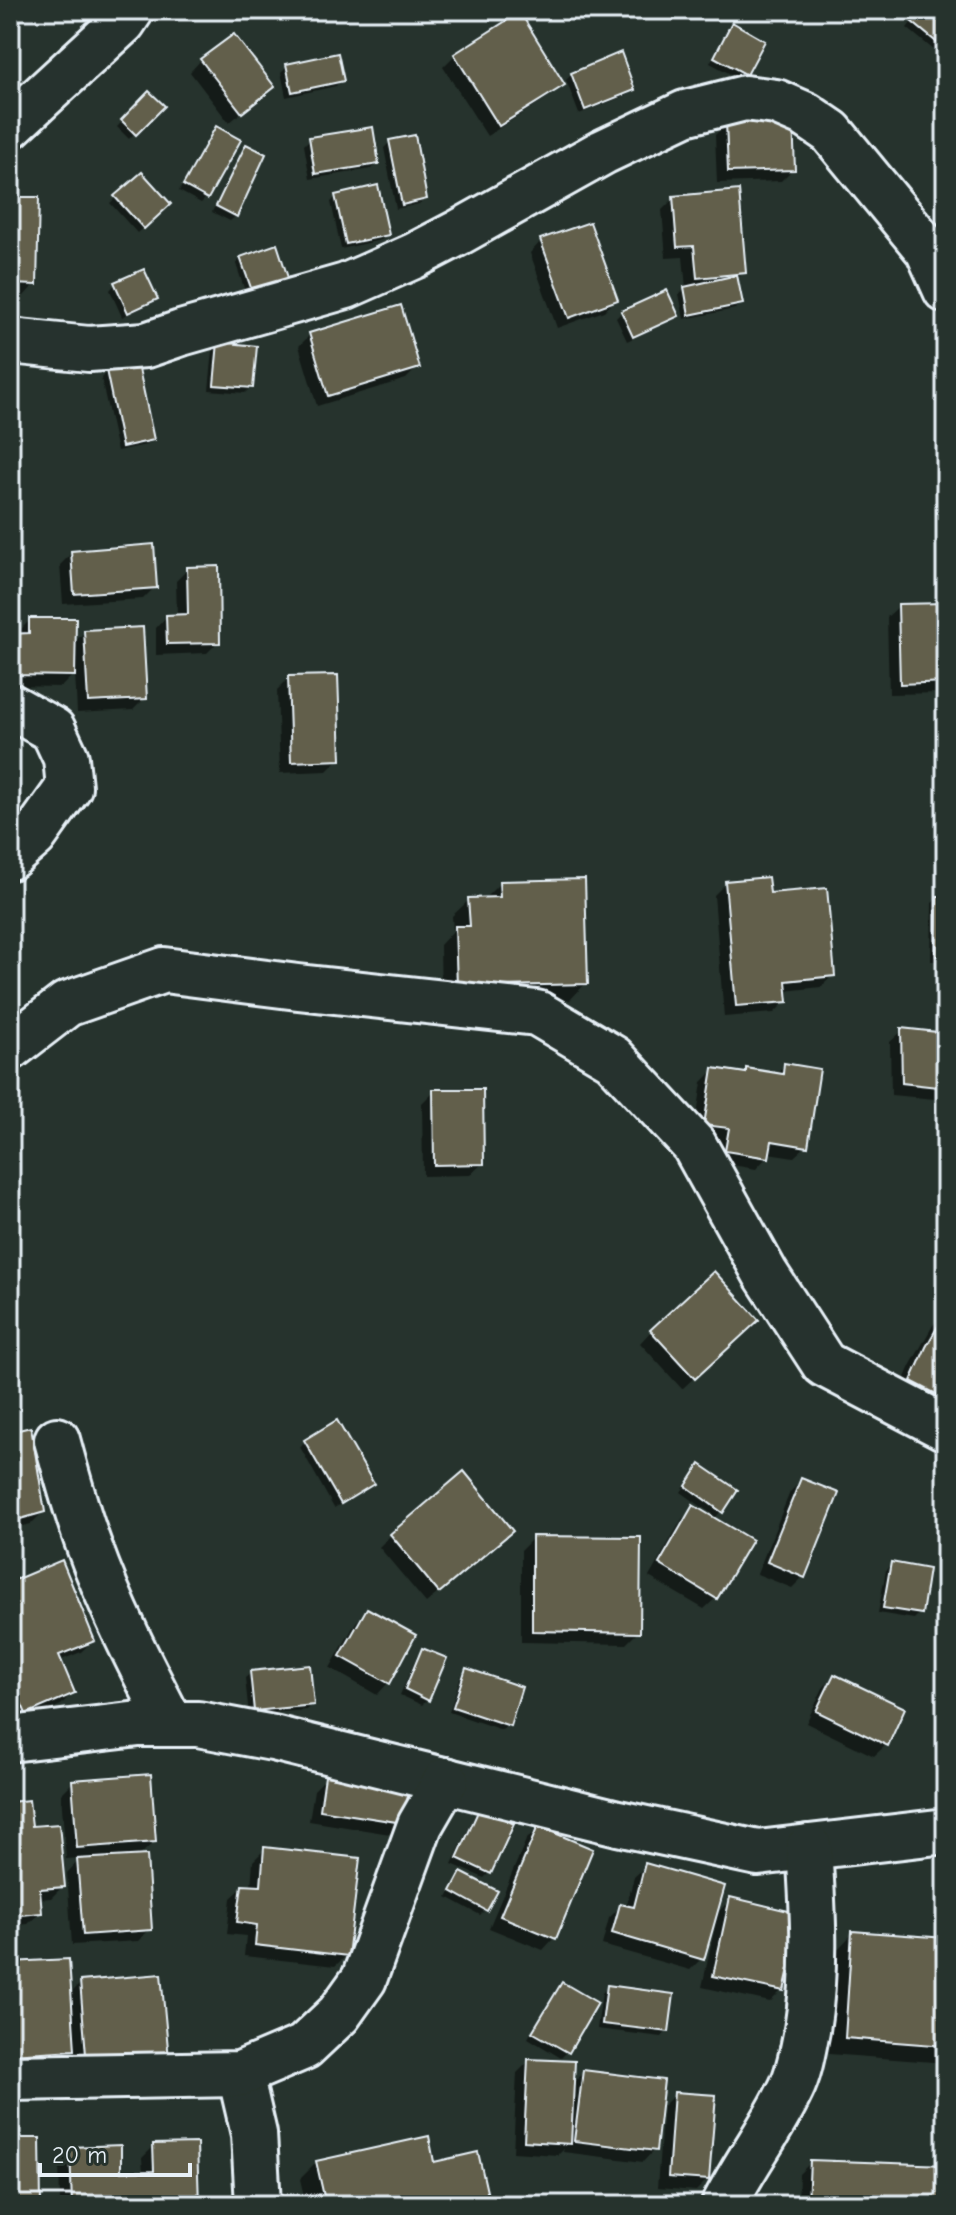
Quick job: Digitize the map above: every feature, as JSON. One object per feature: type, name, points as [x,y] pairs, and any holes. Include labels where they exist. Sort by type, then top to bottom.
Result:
[{"type":"street","points":[[10,126],[123,22],[131,10]]},
{"type":"street","points":[[10,341],[89,349],[146,345],[346,286],[414,256],[603,152],[685,113],[745,98],[776,102],[806,115],[831,132],[928,250],[946,290]]},
{"type":"street","points":[[10,706],[53,730],[66,758],[69,787],[34,836],[10,857]]},
{"type":"street","points":[[10,1048],[67,1004],[164,970],[537,1013],[613,1058],[694,1145],[765,1273],[824,1364],[946,1428]]},
{"type":"street","points":[[57,1440],[89,1548],[134,1652],[171,1724]]},
{"type":"street","points":[[10,1739],[139,1724],[198,1724],[273,1738],[618,1823],[758,1853],[946,1831]]},
{"type":"street","points":[[10,2078],[240,2074],[304,2047],[339,2014],[364,1979],[420,1825],[446,1780]]},
{"type":"street","points":[[724,2205],[792,2087],[803,2048],[812,2000],[814,1938],[809,1847]]},
{"type":"street","points":[[240,2074],[254,2134],[258,2205]]},
{"type":"building","points":[[920,10],[946,10],[946,50],[911,21]]},
{"type":"building","points":[[520,12],[565,85],[499,126],[454,54]]},
{"type":"building","points":[[732,22],[765,41],[747,75],[714,57]]},
{"type":"building","points":[[234,34],[275,87],[242,113],[200,59]]},
{"type":"building","points":[[621,52],[635,90],[585,110],[571,73]]},
{"type":"building","points":[[338,53],[344,81],[292,92],[286,64]]},
{"type":"building","points":[[149,91],[165,106],[136,135],[121,120]]},
{"type":"building","points":[[793,119],[795,170],[728,172],[726,121]]},
{"type":"building","points":[[216,126],[241,140],[208,199],[183,185]]},
{"type":"building","points":[[373,127],[379,164],[315,174],[309,137]]},
{"type":"building","points":[[415,135],[427,199],[402,205],[389,140]]},
{"type":"building","points":[[246,144],[266,154],[237,217],[216,206]]},
{"type":"building","points":[[142,172],[171,204],[144,229],[114,196]]},
{"type":"building","points":[[378,185],[389,235],[346,244],[335,195]]},
{"type":"building","points":[[739,190],[746,273],[697,278],[694,246],[677,247],[673,196]]},
{"type":"building","points":[[10,197],[39,197],[37,285],[10,284]]},
{"type":"building","points":[[590,222],[618,300],[569,318],[540,239]]},
{"type":"building","points":[[277,244],[291,287],[255,299],[240,257]]},
{"type":"building","points":[[144,269],[158,299],[128,313],[114,282]]},
{"type":"building","points":[[737,275],[743,304],[689,315],[684,287]]},
{"type":"building","points":[[667,290],[679,316],[633,337],[621,311]]},
{"type":"building","points":[[401,305],[420,368],[328,396],[309,333]]},
{"type":"building","points":[[218,342],[257,346],[253,388],[214,385]]},
{"type":"building","points":[[138,364],[154,440],[122,447],[106,370]]},
{"type":"building","points":[[154,544],[157,588],[74,594],[71,551]]},
{"type":"building","points":[[219,566],[220,643],[167,644],[166,615],[188,614],[187,567]]},
{"type":"building","points":[[946,603],[946,682],[900,684],[898,604]]},
{"type":"building","points":[[29,618],[76,618],[75,676],[10,675],[10,634],[29,633]]},
{"type":"building","points":[[143,627],[147,699],[88,702],[84,630]]},
{"type":"building","points":[[338,675],[341,760],[291,762],[288,676]]},
{"type":"building","points":[[768,877],[770,893],[827,888],[835,976],[786,981],[788,1002],[736,1006],[725,881]]},
{"type":"building","points":[[585,879],[588,984],[457,987],[455,926],[470,926],[468,898],[500,897],[499,881]]},
{"type":"building","points":[[937,896],[946,896],[946,956],[936,956]]},
{"type":"building","points":[[901,1028],[946,1033],[946,1088],[902,1083]]},
{"type":"building","points":[[784,1063],[820,1069],[808,1147],[772,1141],[769,1158],[725,1151],[729,1128],[704,1125],[713,1068],[746,1073],[746,1068],[783,1074]]},
{"type":"building","points":[[433,1089],[483,1089],[484,1164],[434,1165]]},
{"type":"building","points":[[714,1271],[759,1320],[695,1379],[650,1330]]},
{"type":"building","points":[[946,1312],[946,1399],[911,1381]]},
{"type":"building","points":[[337,1420],[374,1484],[341,1504],[304,1440]]},
{"type":"building","points":[[31,1427],[45,1512],[10,1522],[10,1432]]},
{"type":"building","points":[[700,1464],[738,1490],[723,1513],[686,1486]]},
{"type":"building","points":[[464,1471],[513,1531],[439,1593],[390,1534]]},
{"type":"building","points":[[801,1478],[839,1493],[805,1578],[767,1562]]},
{"type":"building","points":[[693,1505],[752,1540],[717,1599],[659,1564]]},
{"type":"building","points":[[532,1536],[641,1537],[640,1633],[532,1631]]},
{"type":"building","points":[[62,1560],[95,1641],[59,1655],[75,1693],[26,1714],[10,1677],[10,1582]]},
{"type":"building","points":[[891,1562],[929,1569],[922,1614],[883,1608]]},
{"type":"building","points":[[367,1608],[416,1635],[390,1684],[340,1656]]},
{"type":"building","points":[[422,1648],[447,1658],[429,1701],[405,1689]]},
{"type":"building","points":[[310,1665],[314,1705],[254,1711],[250,1671]]},
{"type":"building","points":[[466,1668],[522,1687],[510,1726],[453,1707]]},
{"type":"building","points":[[834,1674],[905,1708],[888,1746],[816,1711]]},
{"type":"building","points":[[151,1774],[156,1842],[77,1848],[72,1780]]},
{"type":"building","points":[[325,1776],[409,1790],[403,1823],[320,1810]]},
{"type":"building","points":[[29,1800],[32,1826],[59,1824],[65,1887],[40,1889],[42,1913],[10,1916],[10,1802]]},
{"type":"building","points":[[480,1807],[514,1824],[491,1874],[457,1858]]},
{"type":"building","points":[[538,1826],[593,1849],[556,1939],[500,1916]]},
{"type":"building","points":[[264,1847],[360,1858],[348,1956],[255,1945],[257,1925],[237,1922],[242,1885],[261,1886]]},
{"type":"building","points":[[147,1855],[152,1930],[83,1935],[77,1859]]},
{"type":"building","points":[[645,1863],[725,1886],[704,1960],[612,1933],[620,1904],[634,1907]]},
{"type":"building","points":[[461,1872],[498,1891],[487,1911],[451,1891]]},
{"type":"building","points":[[730,1897],[801,1914],[784,1991],[713,1976]]},
{"type":"building","points":[[852,1931],[946,1938],[946,2046],[845,2038]]},
{"type":"building","points":[[69,1959],[75,2050],[10,2054],[10,1962]]},
{"type":"building","points":[[161,1974],[169,2059],[87,2067],[80,1981]]},
{"type":"building","points":[[562,1982],[598,2003],[569,2053],[532,2032]]},
{"type":"building","points":[[607,1985],[674,1994],[669,2032],[602,2024]]},
{"type":"building","points":[[528,2059],[575,2061],[571,2144],[524,2141]]},
{"type":"building","points":[[583,2070],[664,2080],[656,2151],[574,2141]]},
{"type":"building","points":[[674,2092],[716,2095],[709,2180],[668,2177]]},
{"type":"building","points":[[429,2136],[434,2162],[478,2152],[490,2205],[326,2205],[316,2161]]},
{"type":"building","points":[[10,2138],[40,2138],[41,2205],[10,2205]]},
{"type":"building","points":[[197,2143],[199,2205],[72,2205],[70,2147],[121,2145],[121,2172],[154,2171],[153,2144]]},
{"type":"building","points":[[810,2160],[946,2165],[946,2205],[808,2205]]}]
